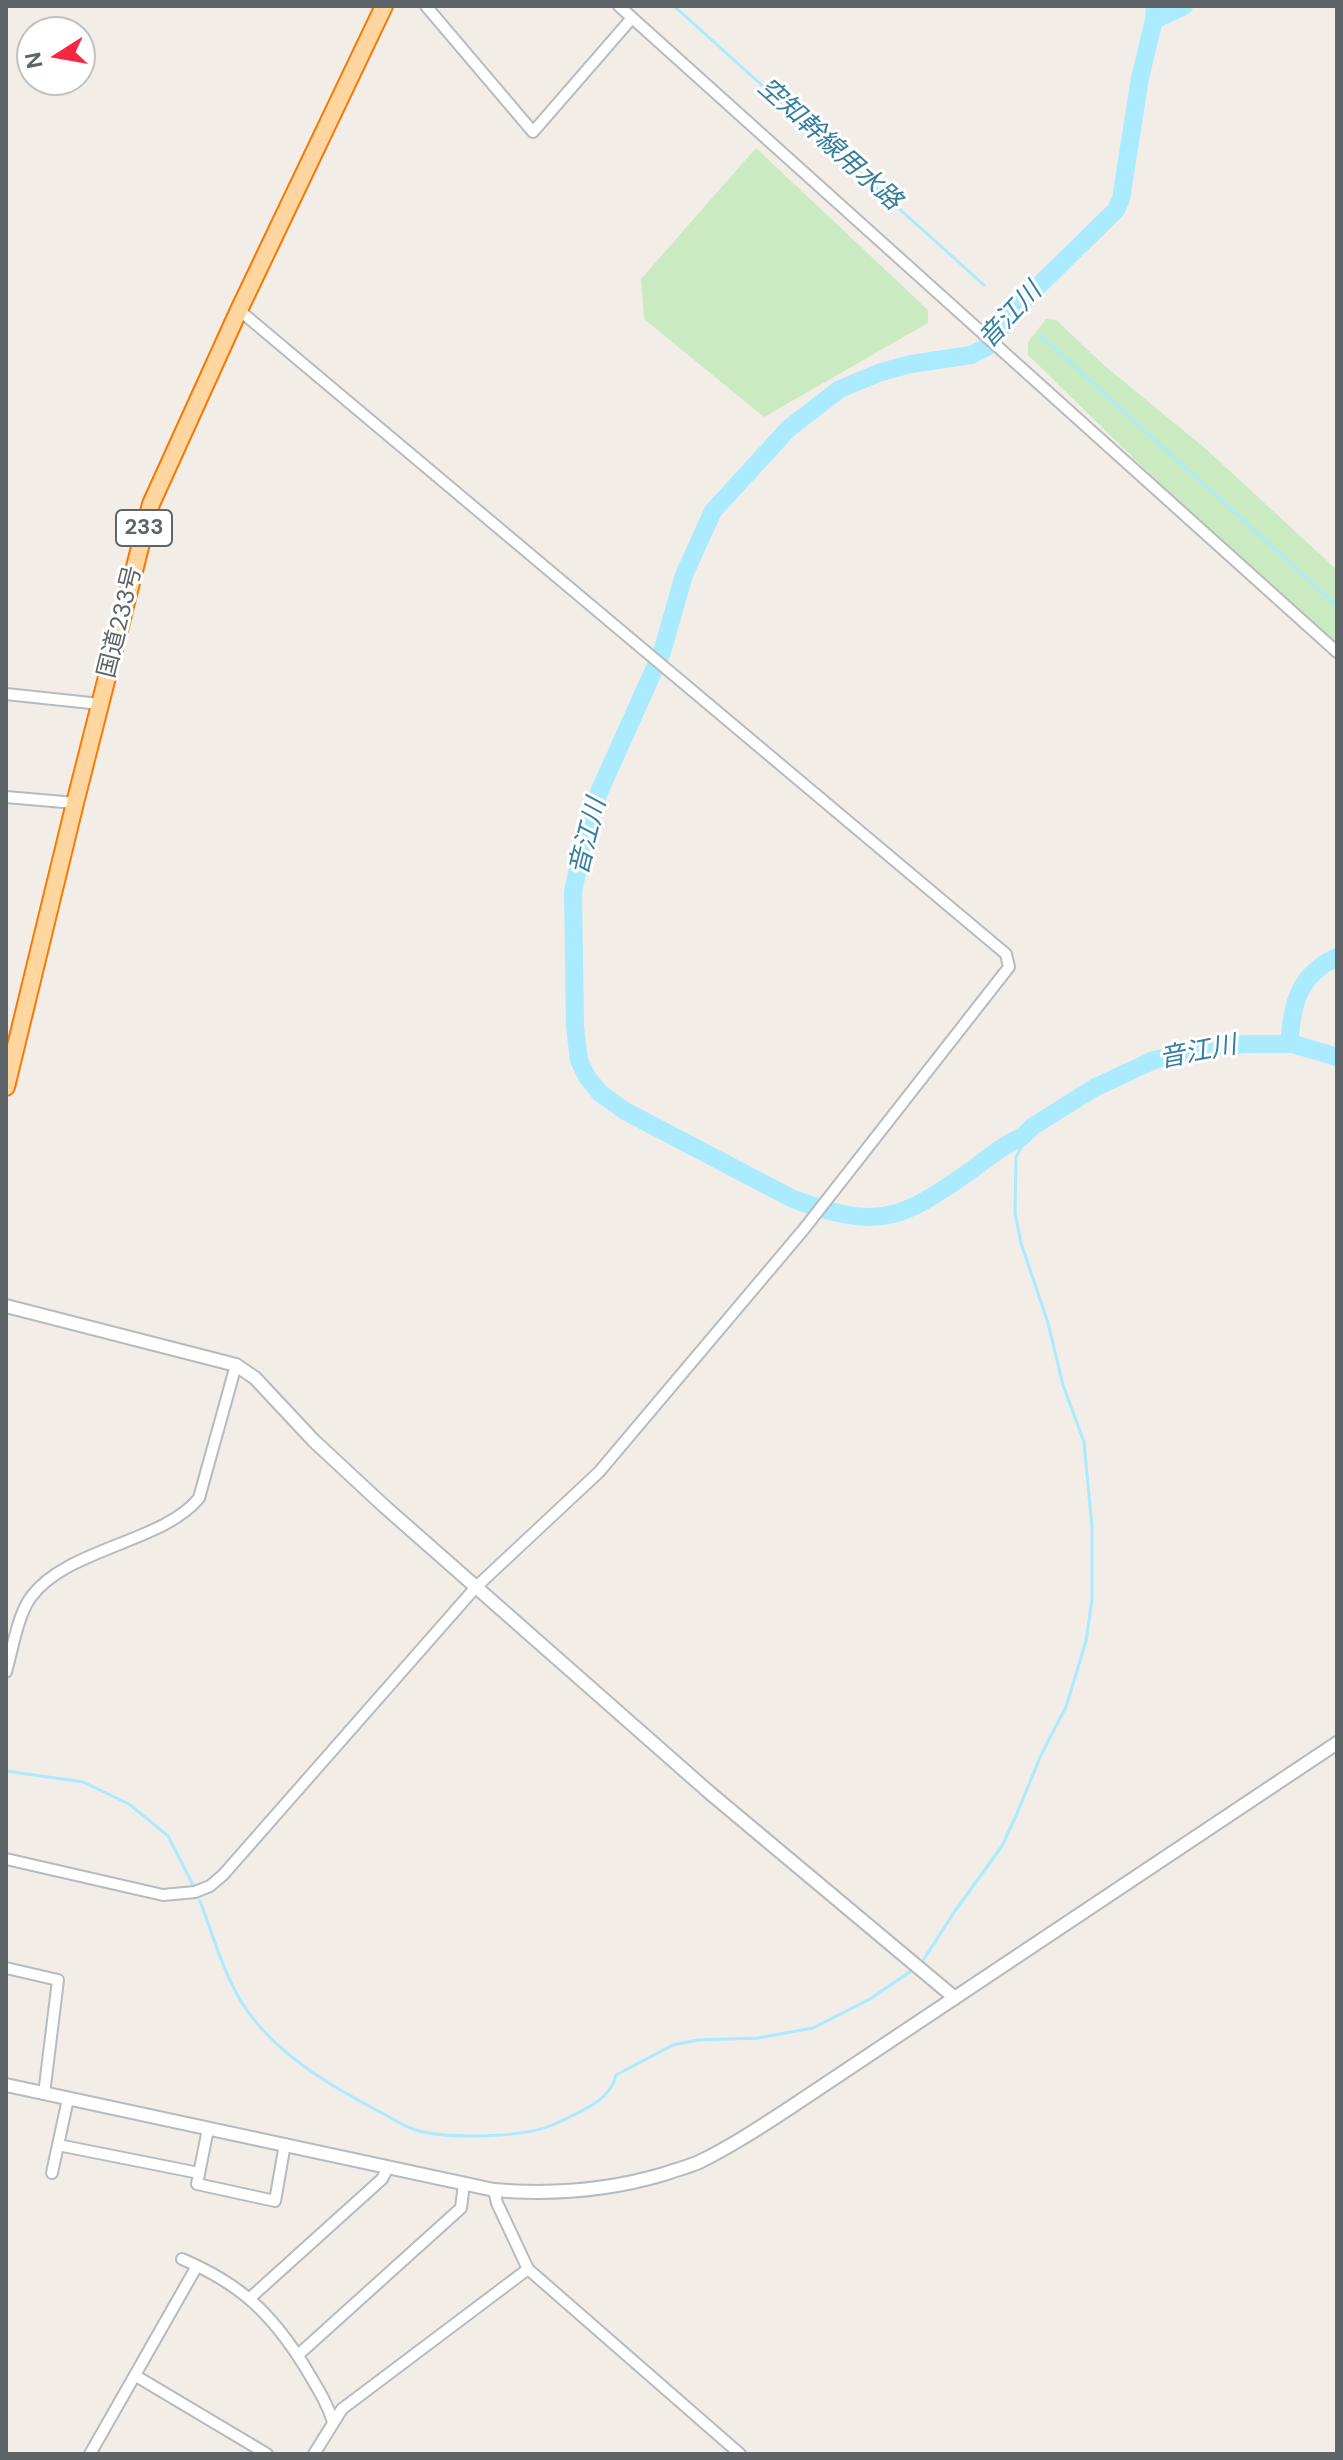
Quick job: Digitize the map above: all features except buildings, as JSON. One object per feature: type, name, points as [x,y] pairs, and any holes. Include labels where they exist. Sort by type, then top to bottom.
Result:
[{"type":"highway","name":"国道233号","points":[[6,1087],[8,1068],[151,504],[239,310],[384,6]]},
{"type":"street","points":[[426,6],[533,132],[632,18]]},
{"type":"street","points":[[619,6],[1337,652]]},
{"type":"street","points":[[6,1859],[163,1895],[180,1895],[210,1886],[223,1875],[476,1587],[599,1472],[804,1229],[1009,967],[1006,954],[239,310]]},
{"type":"street","points":[[6,694],[100,704]]},
{"type":"street","points":[[6,797],[75,803]]},
{"type":"street","points":[[6,1306],[236,1365],[255,1378],[314,1441],[476,1587],[710,1793],[955,1998]]},
{"type":"street","points":[[6,1672],[28,1600],[39,1587],[59,1572],[169,1520],[190,1508],[199,1498],[236,1365]]},
{"type":"street","points":[[6,2085],[494,2190],[534,2193],[607,2188],[696,2164],[788,2109],[1337,1743]]},
{"type":"street","points":[[6,1968],[58,1980],[44,2094]]},
{"type":"street","points":[[52,2173],[68,2099]]},
{"type":"street","points":[[208,2129],[197,2184],[275,2201],[285,2144]]},
{"type":"street","points":[[58,2145],[199,2173]]},
{"type":"street","points":[[250,2298],[382,2179],[387,2169]]},
{"type":"street","points":[[298,2355],[461,2208],[464,2184]]},
{"type":"street","points":[[494,2190],[528,2269],[740,2454]]},
{"type":"street","points":[[182,2259],[250,2298],[265,2311],[298,2355],[328,2404],[333,2422]]},
{"type":"street","points":[[90,2454],[197,2266]]},
{"type":"street","points":[[314,2454],[342,2409],[528,2269]]},
{"type":"street","points":[[136,2376],[267,2454]]},
{"type":"green space","points":[[756,148],[928,310],[928,323],[764,417],[644,319],[641,279]]},
{"type":"green space","points":[[1046,319],[1056,320],[1106,367],[1206,449],[1337,570],[1337,652],[1290,611],[1028,355],[1028,342]]},
{"type":"waterway","name":"空知幹線用水路","points":[[674,6],[984,285]]},
{"type":"waterway","name":"音江川","points":[[1155,6],[1121,199],[1116,210],[1024,300],[987,347],[971,355],[881,372],[840,389],[789,428],[713,511],[684,575],[662,652],[586,828],[573,892],[575,1027],[579,1060],[600,1093],[625,1111],[793,1199],[846,1215],[867,1217],[887,1215],[925,1201],[1094,1088],[1154,1060],[1218,1046],[1246,1044],[1293,1044],[1337,1057]]},
{"type":"waterway","points":[[1154,20],[1184,6]]},
{"type":"waterway","name":"空知幹線用水路","points":[[1040,335],[1337,606]]},
{"type":"waterway","points":[[1289,1044],[1295,1003],[1305,982],[1337,957]]},
{"type":"waterway","points":[[924,1959],[1002,1846],[1042,1753],[1066,1707],[1086,1641],[1092,1600],[1092,1527],[1084,1442],[1063,1385],[1015,1213],[1016,1157],[1022,1146],[1022,1137]]},
{"type":"waterway","points":[[6,1771],[83,1782],[129,1804],[168,1836],[193,1885]]},
{"type":"waterway","points":[[200,1901],[235,1991],[270,2037],[322,2079],[361,2102],[409,2127],[444,2135],[486,2136],[544,2128],[593,2105],[607,2092],[616,2075],[673,2045],[698,2040],[758,2038],[813,2028],[870,1999],[911,1971]]}]
